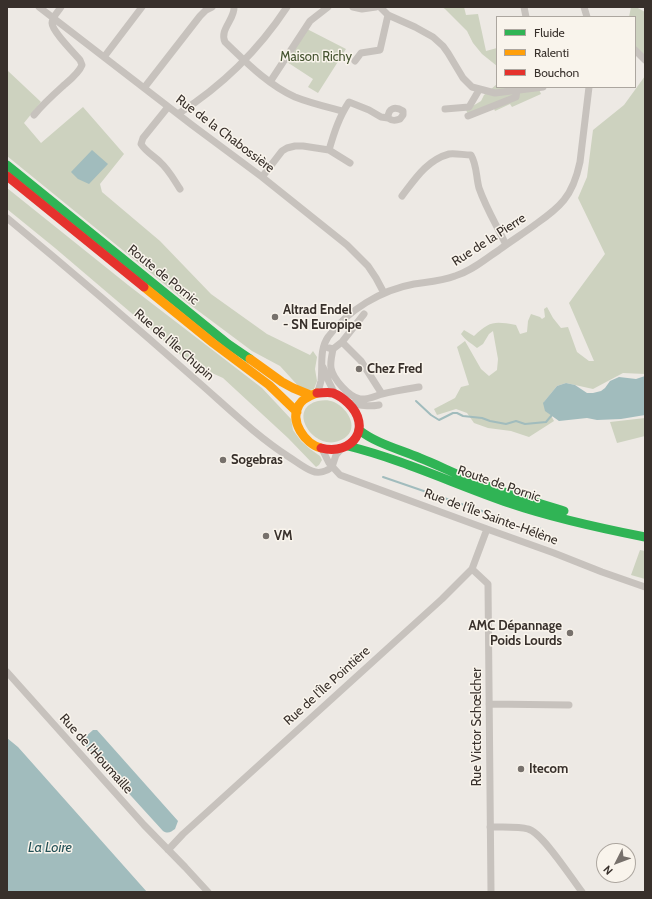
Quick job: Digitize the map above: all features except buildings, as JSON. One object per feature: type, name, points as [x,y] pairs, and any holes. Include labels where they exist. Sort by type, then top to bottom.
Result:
[{"type":"main road","name":"Route de Pornic","points":[[7,165],[228,344],[282,382],[300,392],[314,394]]},
{"type":"main road","name":"Route de Pornic","points":[[7,176],[213,343],[269,385],[286,400],[296,412]]},
{"type":"main road","points":[[314,394],[335,394],[346,400],[355,410],[359,419],[359,430],[356,437],[344,448],[334,450],[322,449],[310,443],[302,435],[296,423],[296,412],[300,404],[307,397],[314,394]]},
{"type":"main road","name":"Route de Pornic","points":[[359,430],[372,439],[389,447],[518,497],[582,516],[645,529]]},
{"type":"main road","name":"Route de Pornic","points":[[344,448],[366,450],[403,462],[484,494],[545,514],[581,524],[645,537]]},
{"type":"street","name":"Rue de la Chabossière","points":[[39,7],[168,107],[262,177],[347,245],[368,266],[384,293]]},
{"type":"street","points":[[34,115],[41,106],[73,77],[82,65],[80,60],[54,31],[52,24],[53,18],[61,7]]},
{"type":"street","points":[[104,58],[142,7]]},
{"type":"street","points":[[144,88],[200,16],[212,7]]},
{"type":"street","points":[[234,7],[234,12],[223,34],[225,42],[270,82],[295,97],[342,112]]},
{"type":"street","points":[[178,114],[232,74],[268,34],[287,7]]},
{"type":"street","points":[[270,82],[310,21],[328,7]]},
{"type":"street","points":[[353,7],[362,9],[376,7]]},
{"type":"street","points":[[380,7],[388,15],[433,36],[443,46],[463,78],[472,87],[494,93],[534,88]]},
{"type":"street","points":[[355,61],[361,53],[380,50],[388,15]]},
{"type":"street","points":[[636,51],[645,60]]},
{"type":"street","name":"Rue de la Pierre","points":[[314,394],[321,383],[324,346],[328,338],[348,316],[384,293],[412,284],[455,277],[470,270],[555,210],[564,200],[572,189],[578,173],[589,88]]},
{"type":"street","points":[[445,109],[469,107],[479,90]]},
{"type":"street","points":[[468,116],[516,97],[517,90]]},
{"type":"street","points":[[329,150],[342,112],[349,102],[369,110],[381,117],[388,118]]},
{"type":"street","points":[[168,107],[141,144],[144,150],[161,162],[171,174],[180,189]]},
{"type":"street","points":[[262,177],[282,151],[295,146],[329,150],[350,163]]},
{"type":"street","points":[[402,196],[424,168],[438,158],[450,154],[471,155],[474,159],[482,196],[506,245]]},
{"type":"street","name":"Rue de l'Île Chupin","points":[[7,218],[75,274],[274,447],[314,472],[328,471],[332,467]]},
{"type":"street","points":[[364,314],[342,342],[333,349],[331,368],[338,382],[352,395],[361,399],[372,398],[382,394],[419,387]]},
{"type":"street","points":[[342,342],[361,361],[382,394]]},
{"type":"street","points":[[324,346],[333,349]]},
{"type":"street","name":"Rue de la Pierre","points":[[322,362],[326,377],[335,394]]},
{"type":"street","points":[[349,403],[362,406],[375,406],[364,412],[359,419]]},
{"type":"street","points":[[332,467],[333,462],[344,448]]},
{"type":"street","points":[[322,449],[332,467]]},
{"type":"street","name":"Rue de l'Île Sainte-Hélène","points":[[332,467],[340,475],[645,587]]},
{"type":"street","name":"Rue de l'Île Pointière","points":[[168,850],[183,834],[442,599],[472,569],[487,529]]},
{"type":"street","name":"Rue Victor Schœlcher","points":[[472,569],[488,584],[491,892]]},
{"type":"street","name":"Rue de l'Houmaille","points":[[7,672],[168,850],[208,892]]},
{"type":"street","points":[[489,704],[569,705]]},
{"type":"street","points":[[490,827],[522,828],[531,830],[541,838],[576,878],[582,892]]},
{"type":"green space","points":[[442,7],[464,7],[466,15],[478,14],[486,51],[496,48],[496,65],[482,54],[473,43],[467,31]]},
{"type":"green space","points":[[631,7],[636,7],[645,12],[645,56],[636,48],[636,16],[629,16]]},
{"type":"green space","name":"Maison Richy","points":[[307,29],[346,49],[318,93],[308,87],[313,79],[287,62]]},
{"type":"green space","points":[[7,70],[41,102],[24,123],[41,143],[83,107],[124,154],[100,184],[102,192],[160,241],[211,294],[267,334],[310,355],[313,351],[317,357],[315,369],[317,381],[314,389],[301,389],[280,366],[252,351],[189,304],[7,156]]},
{"type":"green space","points":[[645,76],[645,374],[623,373],[593,389],[566,383],[557,386],[544,402],[554,421],[529,437],[511,431],[488,428],[474,423],[467,413],[456,409],[437,415],[434,409],[455,398],[461,387],[469,385],[457,347],[465,341],[481,369],[489,376],[497,370],[498,359],[493,331],[489,334],[483,344],[477,348],[466,340],[461,334],[464,330],[474,336],[484,327],[493,323],[502,323],[516,325],[520,334],[527,332],[528,321],[531,314],[542,319],[545,317],[544,309],[547,307],[561,328],[568,327],[577,352],[589,361],[594,361],[569,303],[605,254],[578,198],[587,177],[593,130],[624,105]]},
{"type":"green space","points":[[496,85],[496,88],[538,88],[541,94],[512,107],[510,104],[495,111],[492,104],[468,114],[466,110],[481,101],[484,95]]},
{"type":"green space","points":[[7,188],[128,285],[262,388],[291,419],[293,430],[301,441],[320,456],[322,460],[319,465],[316,467],[288,438],[223,378],[190,363],[7,209]]},
{"type":"green space","points":[[318,401],[332,401],[344,410],[351,420],[352,426],[347,436],[341,440],[331,442],[322,441],[307,428],[304,420],[304,412],[308,406]]},
{"type":"green space","points":[[645,418],[645,436],[617,443],[610,422]]},
{"type":"green space","points":[[640,550],[645,551],[645,579],[631,575]]},
{"type":"water","points":[[92,150],[108,164],[89,184],[78,179],[71,172]]},
{"type":"water","points":[[645,376],[645,415],[621,419],[597,420],[587,418],[559,421],[545,411],[543,403],[557,386],[566,383],[575,385],[587,393],[593,393],[601,391],[610,381],[619,377],[636,379]]},
{"type":"water","points":[[93,730],[97,730],[178,821],[175,829],[169,832],[163,831],[82,742],[83,739]]},
{"type":"water","name":"La Loire","points":[[7,738],[18,747],[147,892],[7,892]]},
{"type":"waterway","points":[[416,401],[431,415],[439,420],[453,413],[457,413],[463,416],[482,418],[506,424],[516,421],[525,424],[546,422],[552,415]]},
{"type":"waterway","points":[[383,477],[505,519],[527,530],[536,530],[540,528]]},
{"type":"traffic: fast","points":[[7,165],[228,344],[250,359]]},
{"type":"traffic: fast","points":[[359,430],[381,443],[467,478],[507,493],[564,511]]},
{"type":"traffic: fast","points":[[348,446],[389,458],[489,496],[542,513],[645,537]]},
{"type":"traffic: slow","points":[[144,287],[213,343],[269,385],[297,412]]},
{"type":"traffic: slow","points":[[250,359],[282,382],[310,395]]},
{"type":"traffic: slow","points":[[317,393],[307,398],[299,405],[296,411],[296,418],[297,425],[304,437],[315,446],[321,448]]},
{"type":"traffic: jam","points":[[7,176],[144,287]]},
{"type":"traffic: jam","points":[[317,393],[333,393],[341,397],[355,412],[359,421],[359,430],[356,438],[350,444],[342,448],[321,448]]},
{"type":"place","name":"Altrad Endel - SN Europipe","points":[[275,317]]},
{"type":"place","name":"Chez Fred","points":[[359,369]]},
{"type":"place","name":"Sogebras","points":[[223,460]]},
{"type":"place","name":"VM","points":[[266,536]]},
{"type":"place","name":"AMC Dépannage Poids Lourds","points":[[570,633]]},
{"type":"place","name":"Itecom","points":[[521,769]]}]
